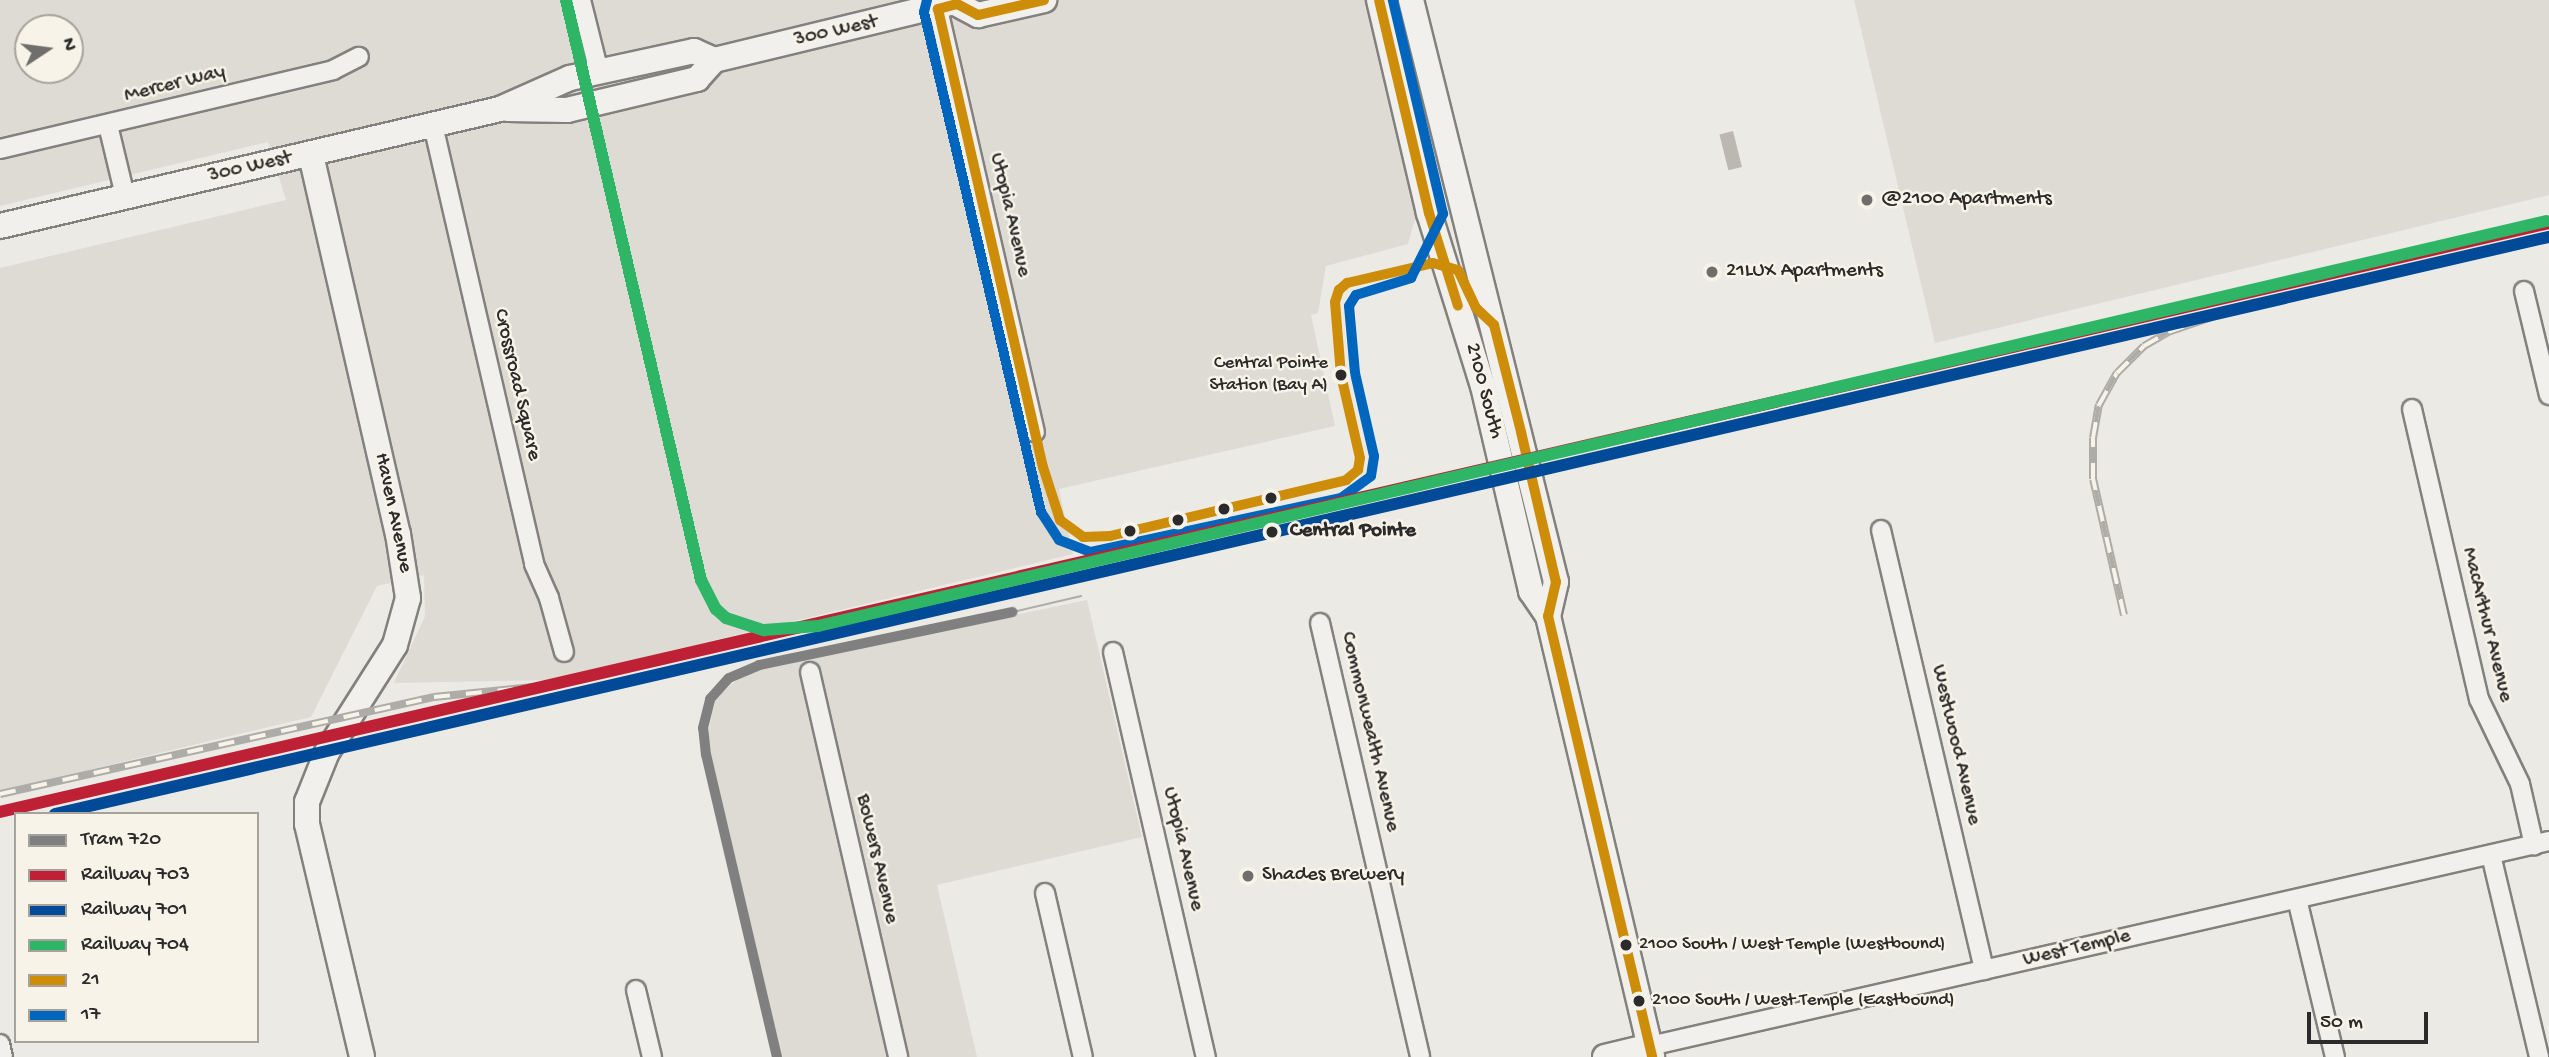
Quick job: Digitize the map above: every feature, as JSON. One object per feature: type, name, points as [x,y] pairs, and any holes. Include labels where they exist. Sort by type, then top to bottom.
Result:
[{"type":"main road","name":"300 West","points":[[500,109],[567,110],[697,79],[714,60],[952,4],[978,15],[1044,0]]},
{"type":"main road","name":"2100 South","points":[[1379,0],[1429,213],[1486,396],[1531,591],[1548,616],[1651,1051]]},
{"type":"main road","name":"2100 South","points":[[1412,0],[1556,582],[1548,616]]},
{"type":"main road","name":"300 West","points":[[0,226],[500,109],[561,80],[694,51],[714,60]]},
{"type":"main road","name":"Haven Avenue","points":[[311,155],[401,544],[407,592],[395,645],[327,752],[307,802],[307,824],[362,1057]]},
{"type":"main road","name":"West Temple","points":[[1605,1057],[1651,1051]]},
{"type":"street","points":[[581,0],[599,72]]},
{"type":"street","name":"Utopia Avenue","points":[[952,4],[1035,432]]},
{"type":"street","name":"Mercer Way","points":[[0,149],[333,70],[359,57]]},
{"type":"street","points":[[108,125],[125,196]]},
{"type":"street","name":"Crossroad Square","points":[[433,125],[534,564],[564,652]]},
{"type":"street","points":[[2524,291],[2549,395]]},
{"type":"street","name":"MacArthur Avenue","points":[[2412,409],[2479,699],[2520,784],[2542,843]]},
{"type":"street","name":"Westwood Avenue","points":[[1881,530],[1984,970]]},
{"type":"street","name":"Commonwealth Avenue","points":[[1320,623],[1420,1057]]},
{"type":"street","name":"Utopia Avenue","points":[[1114,652],[1206,1057]]},
{"type":"street","name":"Bowers Avenue","points":[[810,672],[898,1057]]},
{"type":"street","name":"West Temple","points":[[1651,1051],[1984,970],[2542,843]]},
{"type":"street","points":[[2491,855],[2539,1057]]},
{"type":"street","points":[[1045,893],[1083,1057]]},
{"type":"street","points":[[2297,899],[2334,1057]]},
{"type":"street","points":[[636,990],[652,1057]]},
{"type":"street","points":[[0,1044],[3,1057]]},
{"type":"shaded area","points":[[0,0],[1369,0],[1418,208],[1408,244],[1326,266],[1318,313],[1311,315],[1335,426],[1059,489],[1073,554],[549,680],[394,683],[425,616],[424,575],[377,586],[311,717],[0,791],[0,268],[286,200],[268,142],[0,206]]},
{"type":"shaded area","points":[[1854,0],[2549,0],[2549,195],[1935,343]]},
{"type":"shaded area","points":[[1733,131],[1742,167],[1728,170],[1719,134]]},
{"type":"shaded area","points":[[1087,600],[1142,837],[937,885],[977,1057],[780,1057],[707,740],[715,698],[745,673],[762,668]]},
{"type":"tram line","points":[[1013,612],[1081,596]]},
{"type":"tram line","name":"720","points":[[777,1057],[706,755],[703,728],[710,699],[729,678],[759,665],[1013,612]]},
{"type":"railway","points":[[2124,615],[2093,479],[2093,438],[2099,405],[2117,373],[2144,346],[2168,332],[2256,302]]},
{"type":"railway","points":[[0,794],[434,697],[562,684]]},
{"type":"rail line","name":"704","points":[[566,0],[701,580],[716,609],[726,618],[764,630],[818,626],[2546,221]]},
{"type":"rail line","name":"703","points":[[0,812],[2549,223]]},
{"type":"rail line","name":"701","points":[[64,812],[2549,237]]},
{"type":"transit line","name":"17","points":[[927,0],[924,12],[1041,512],[1059,540],[1091,552],[1341,498],[1371,476],[1374,456],[1355,373],[1349,306],[1356,295],[1411,278],[1443,214],[1393,0]]},
{"type":"transit line","name":"21","points":[[1044,0],[978,15],[957,4],[938,9],[1043,467],[1060,520],[1083,537],[1110,536],[1346,480],[1358,470],[1360,458],[1341,375],[1335,302],[1339,290],[1347,283],[1433,263],[1458,270],[1476,308],[1494,325],[1521,432],[1556,582],[1548,616],[1652,1057]]},
{"type":"transit line","name":"21","points":[[1379,0],[1429,213],[1458,306]]},
{"type":"place","name":"@2100 Apartments","points":[[1867,200]]},
{"type":"place","name":"21LUX Apartments","points":[[1712,272]]},
{"type":"place","name":"Central Pointe Station (Bay A)","points":[[1341,375]]},
{"type":"place","name":"Central Pointe","points":[[1272,532]]},
{"type":"place","name":"Shades Brewery","points":[[1248,876]]},
{"type":"place","name":"2100 South / West Temple (Westbound)","points":[[1626,945]]},
{"type":"place","name":"2100 South / West Temple (Eastbound)","points":[[1639,1001]]}]
